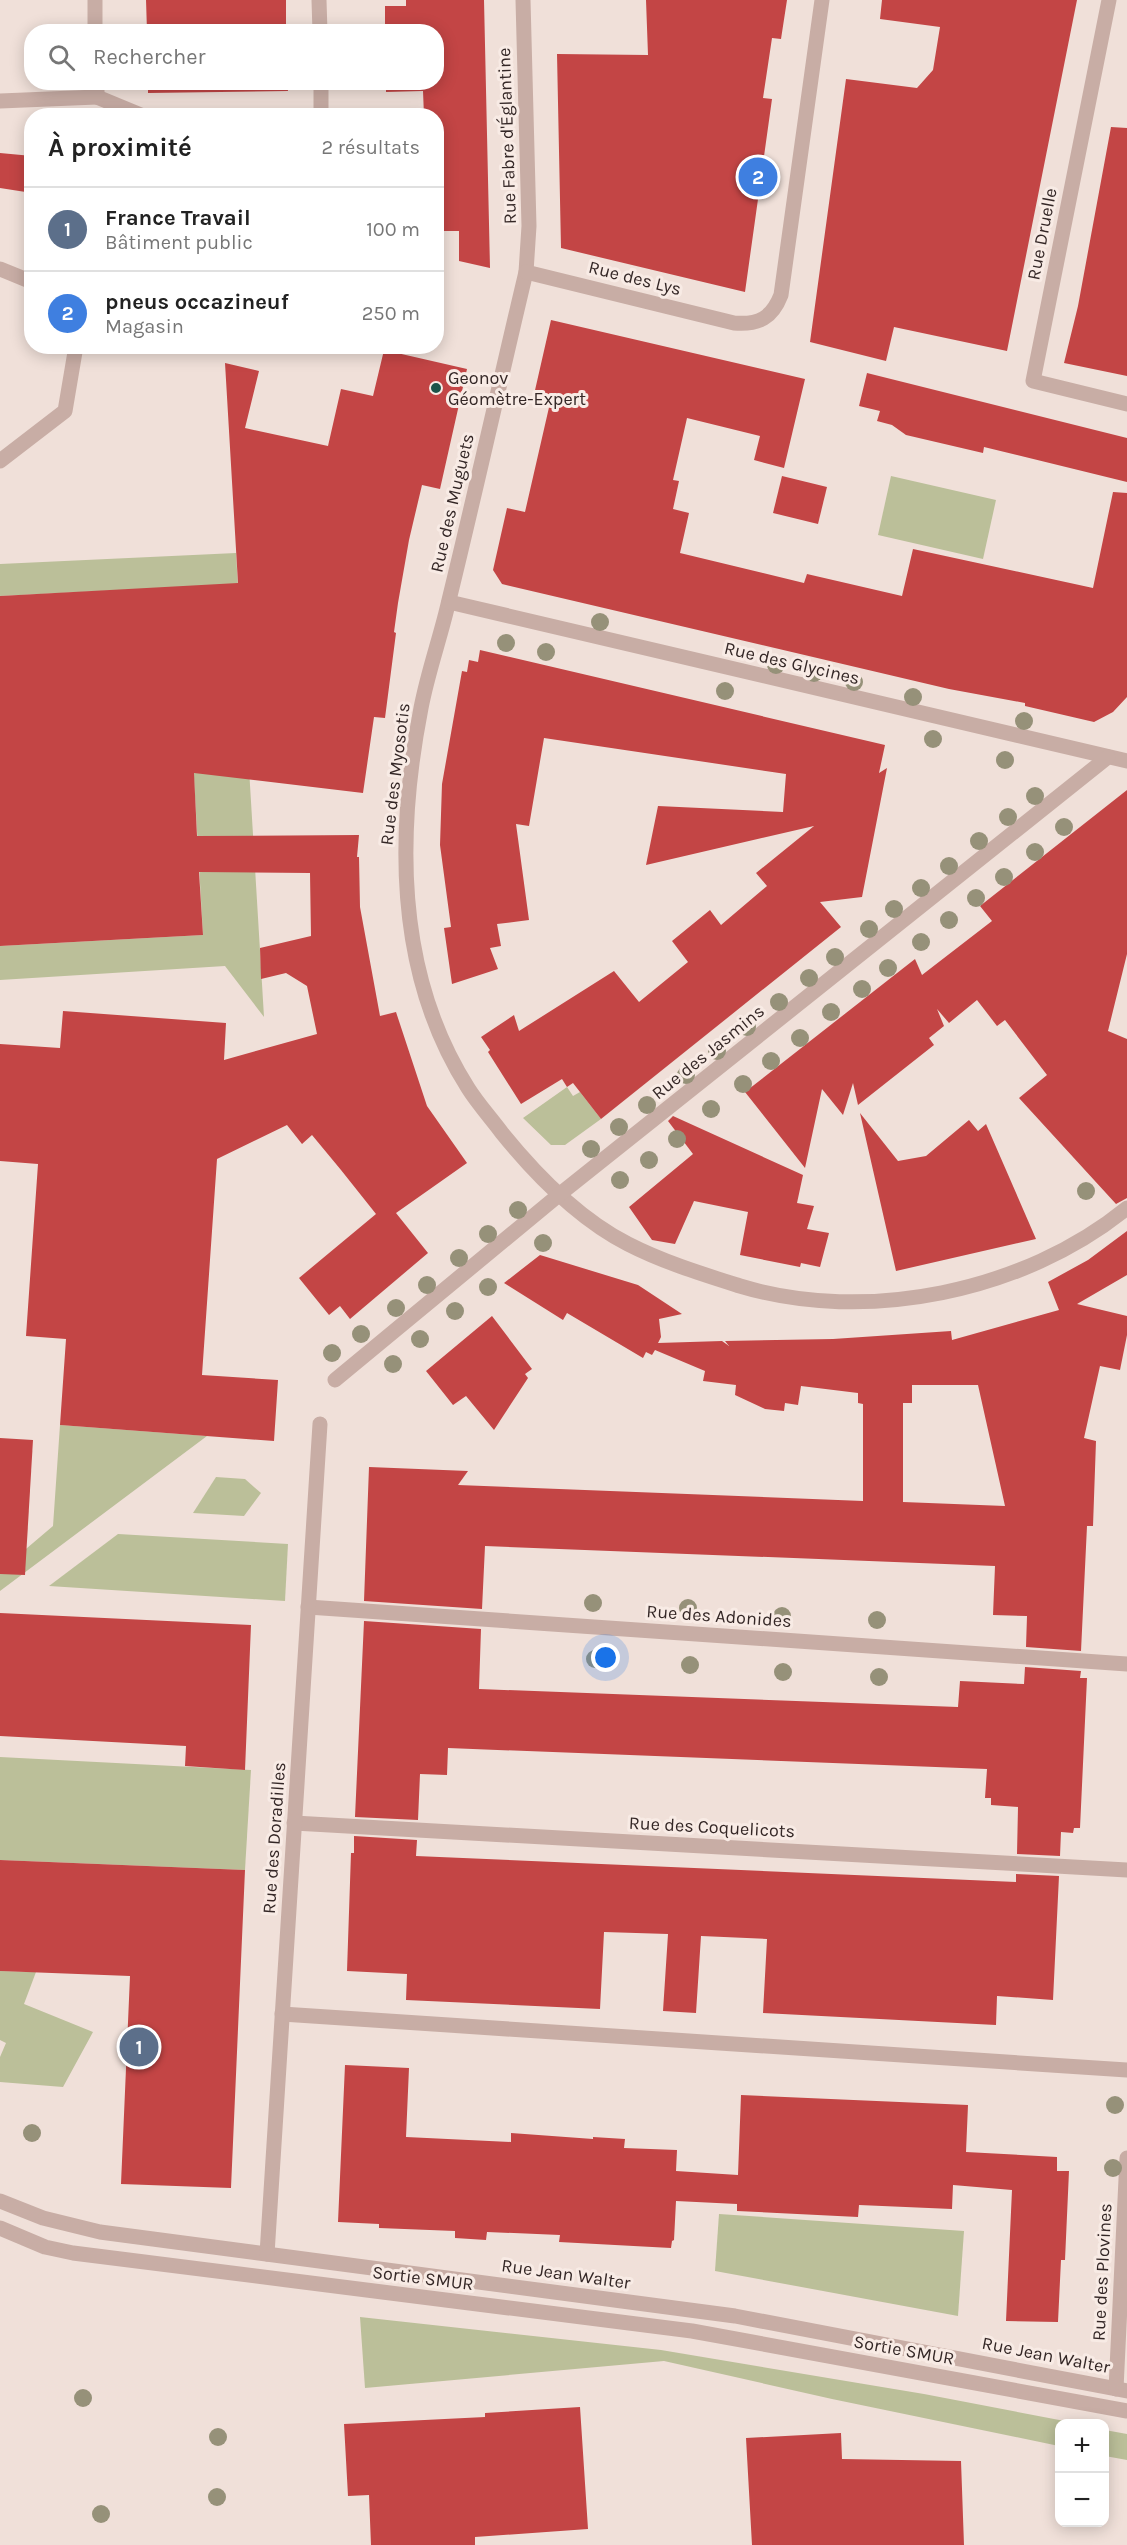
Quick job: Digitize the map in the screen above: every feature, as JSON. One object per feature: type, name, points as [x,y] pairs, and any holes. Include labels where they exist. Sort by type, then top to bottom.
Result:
[{"type":"street","points":[[94,0],[95,24]]},
{"type":"street","points":[[319,0],[320,24]]},
{"type":"street","name":"Rue Fabre d'Églantine","points":[[523,0],[529,226],[526,272]]},
{"type":"street","name":"Rue des Lys","points":[[526,272],[734,323],[749,324],[764,319],[776,308],[781,295],[822,0]]},
{"type":"street","name":"Rue Druelle","points":[[1109,0],[1033,381],[1127,404]]},
{"type":"street","points":[[0,102],[97,90],[128,108]]},
{"type":"street","points":[[321,90],[321,108]]},
{"type":"street","points":[[0,269],[24,279]]},
{"type":"street","name":"Rue des Muguets","points":[[449,602],[526,272]]},
{"type":"street","points":[[0,461],[65,411],[75,354]]},
{"type":"street","name":"Rue des Glycines","points":[[449,602],[1127,761]]},
{"type":"street","name":"Rue des Myosotis","points":[[449,602],[422,706],[410,779],[405,858],[411,930],[426,996],[451,1058],[469,1090],[512,1146],[560,1194],[596,1224],[626,1243],[683,1267],[754,1290],[782,1296],[850,1302],[920,1297],[997,1277],[1056,1252],[1127,1208]]},
{"type":"street","name":"Rue des Jasmins","points":[[335,1380],[560,1194],[1108,757]]},
{"type":"street","name":"Rue des Doradilles","points":[[267,2254],[320,1424]]},
{"type":"street","name":"Rue des Adonides","points":[[308,1606],[1127,1664]]},
{"type":"street","name":"Rue des Coquelicots","points":[[294,1823],[1127,1870]]},
{"type":"street","points":[[282,2014],[1127,2070]]},
{"type":"street","name":"Rue des Plovines","points":[[1122,2390],[1127,2158]]},
{"type":"street","name":"Rue Jean Walter","points":[[0,2201],[72,2227],[735,2316],[1122,2390]]},
{"type":"street","name":"Sortie SMUR","points":[[0,2228],[45,2247],[73,2253],[692,2331],[1127,2411]]},
{"type":"green space","points":[[891,476],[996,500],[983,559],[878,535]]},
{"type":"green space","points":[[236,553],[264,1017],[225,966],[0,980],[0,946],[203,935],[183,587],[0,596],[0,564]]},
{"type":"green space","points":[[567,1087],[573,1096],[580,1092],[601,1119],[565,1145],[551,1145],[523,1118]]},
{"type":"green space","points":[[60,1425],[207,1436],[0,1591],[0,1571],[53,1526]]},
{"type":"green space","points":[[216,1477],[245,1479],[261,1493],[244,1516],[193,1513]]},
{"type":"green space","points":[[118,1534],[288,1544],[285,1601],[49,1586]]},
{"type":"green space","points":[[0,1757],[251,1770],[245,1870],[0,1860]]},
{"type":"green space","points":[[0,1971],[36,1972],[24,2004],[93,2032],[63,2087],[0,2082],[0,2057],[6,2043],[0,2040]]},
{"type":"green space","points":[[719,2214],[964,2231],[958,2316],[715,2271]]},
{"type":"green space","points":[[360,2317],[661,2350],[924,2394],[1055,2419],[1055,2445],[664,2361],[365,2388]]},
{"type":"green space","points":[[1109,2431],[1127,2434],[1127,2460],[1109,2457]]},
{"type":"building","points":[[146,0],[286,0],[286,24],[147,24]]},
{"type":"building","points":[[406,0],[484,0],[490,268],[459,261],[459,231],[444,231],[444,108],[424,108],[423,91],[386,92],[386,90],[444,90],[444,24],[385,24],[385,6],[406,6]]},
{"type":"building","points":[[646,0],[787,0],[781,39],[772,38],[763,98],[772,99],[745,292],[561,248],[557,54],[648,55]]},
{"type":"building","points":[[882,0],[1077,0],[1007,351],[894,327],[886,361],[810,342],[846,79],[917,88],[933,70],[940,27],[880,19]]},
{"type":"building","points":[[148,90],[288,91],[148,93]]},
{"type":"building","points":[[1111,127],[1127,128],[1127,376],[1064,363],[1078,306]]},
{"type":"building","points":[[0,153],[24,155],[24,192],[0,188]]},
{"type":"building","points":[[551,320],[805,379],[784,468],[754,460],[760,436],[687,418],[673,480],[679,481],[673,509],[689,513],[680,553],[804,583],[807,574],[902,596],[913,549],[1093,588],[1113,492],[1127,493],[1127,697],[1113,712],[1094,722],[1025,706],[1025,703],[949,689],[502,584],[493,570],[507,508],[525,512],[550,403],[533,399]]},
{"type":"building","points":[[383,354],[401,354],[467,369],[440,489],[422,485],[398,603],[385,718],[374,717],[363,793],[194,773],[197,836],[359,835],[357,857],[359,857],[360,907],[380,1016],[396,1012],[427,1106],[467,1163],[396,1213],[428,1253],[350,1319],[340,1306],[329,1315],[299,1278],[376,1214],[312,1135],[302,1144],[287,1125],[217,1159],[202,1375],[278,1380],[274,1441],[60,1425],[66,1339],[26,1336],[38,1164],[0,1161],[0,1044],[60,1048],[63,1011],[226,1023],[224,1060],[317,1034],[307,986],[286,973],[261,979],[260,948],[311,936],[310,873],[199,872],[203,935],[0,946],[0,596],[238,583],[225,363],[259,371],[245,428],[328,446],[341,389],[373,396]]},
{"type":"building","points":[[867,373],[1127,438],[1127,482],[984,447],[983,453],[906,435],[892,425],[877,421],[880,411],[859,406]]},
{"type":"building","points":[[782,476],[827,487],[818,524],[773,513]]},
{"type":"building","points":[[480,650],[885,745],[879,773],[887,768],[862,897],[820,902],[841,927],[601,1119],[573,1083],[567,1087],[562,1079],[521,1104],[481,1037],[514,1015],[519,1031],[614,971],[639,1002],[688,962],[672,941],[710,910],[721,925],[767,886],[756,873],[814,826],[646,865],[658,806],[783,812],[786,774],[544,738],[529,826],[516,824],[529,920],[497,924],[501,946],[490,948],[498,969],[452,984],[444,928],[451,927],[440,845],[442,784],[462,671],[467,672],[469,660],[478,662]]},
{"type":"building","points":[[1127,790],[1127,954],[1108,1031],[1127,1039],[1127,1198],[1116,1204],[1019,1098],[1047,1075],[1005,1020],[997,1026],[977,1000],[949,1023],[937,1009],[944,1026],[929,1038],[934,1045],[858,1105],[853,1083],[843,1115],[822,1089],[805,1168],[745,1092],[915,959],[922,975],[992,921],[980,906]]},
{"type":"building","points":[[860,1113],[898,1161],[926,1156],[969,1120],[978,1131],[986,1124],[1036,1239],[896,1271]]},
{"type":"building","points":[[673,1116],[803,1175],[797,1203],[814,1206],[807,1229],[829,1233],[820,1267],[801,1263],[800,1267],[740,1255],[748,1212],[694,1201],[675,1244],[652,1240],[629,1207],[693,1154],[668,1121]]},
{"type":"building","points":[[1127,1231],[1127,1275],[1077,1304],[1127,1316],[1127,1335],[1120,1370],[1100,1366],[1084,1438],[1096,1441],[1093,1526],[1087,1526],[1081,1651],[1026,1647],[1027,1616],[993,1615],[995,1566],[485,1546],[482,1609],[364,1601],[369,1467],[468,1471],[458,1485],[863,1501],[863,1404],[858,1403],[858,1393],[801,1386],[798,1405],[785,1403],[784,1411],[765,1409],[735,1395],[736,1385],[703,1381],[705,1371],[655,1350],[652,1355],[646,1352],[643,1358],[567,1313],[563,1320],[504,1283],[540,1255],[638,1285],[682,1314],[659,1319],[661,1337],[658,1343],[722,1341],[729,1346],[725,1341],[833,1339],[951,1331],[952,1340],[1059,1310],[1048,1282],[1088,1260]],"holes":[[[912,1385],[978,1385],[1005,1506],[903,1502],[903,1403],[912,1403]]]},
{"type":"building","points":[[492,1316],[532,1369],[525,1374],[528,1378],[494,1430],[466,1396],[453,1405],[426,1371]]},
{"type":"building","points":[[0,1438],[33,1440],[25,1575],[0,1574]]},
{"type":"building","points":[[0,1613],[251,1625],[245,1770],[185,1766],[186,1746],[0,1736]]},
{"type":"building","points":[[364,1621],[481,1629],[479,1689],[958,1707],[960,1681],[1024,1684],[1025,1667],[1081,1671],[1080,1678],[1087,1678],[1080,1828],[1074,1828],[1073,1833],[1061,1832],[1060,1856],[1017,1854],[1018,1807],[991,1805],[991,1798],[985,1798],[987,1769],[448,1748],[447,1775],[420,1774],[418,1820],[355,1817]]},
{"type":"building","points":[[354,1836],[417,1840],[416,1856],[1016,1882],[1016,1874],[1059,1876],[1053,2000],[997,1996],[996,2025],[763,2013],[767,1939],[701,1936],[696,2013],[663,2011],[668,1934],[604,1932],[600,2009],[406,2000],[407,1974],[347,1971],[351,1853],[354,1853]]},
{"type":"building","points":[[0,1860],[245,1870],[231,2188],[121,2184],[130,1976],[0,1971]]},
{"type":"building","points":[[345,2065],[409,2068],[406,2137],[511,2142],[511,2133],[625,2139],[624,2148],[677,2150],[676,2171],[738,2175],[741,2095],[968,2105],[966,2152],[1057,2157],[1057,2171],[1069,2171],[1065,2260],[1061,2260],[1058,2322],[1006,2321],[1012,2190],[953,2185],[952,2209],[859,2205],[858,2217],[737,2211],[737,2204],[676,2201],[674,2240],[671,2248],[559,2242],[560,2235],[487,2232],[486,2240],[455,2238],[455,2231],[379,2228],[379,2224],[338,2222]]},
{"type":"building","points":[[580,2407],[588,2529],[475,2537],[475,2545],[371,2545],[369,2495],[348,2496],[344,2424],[485,2417],[485,2413]]},
{"type":"building","points":[[841,2433],[842,2459],[961,2461],[964,2545],[752,2545],[746,2438]]},
{"type":"place","name":"pneus occazineuf","points":[[758,177]]},
{"type":"place","name":"Geonov Géomètre-Expert","points":[[436,388]]},
{"type":"place","name":"France Travail","points":[[139,2047]]}]
